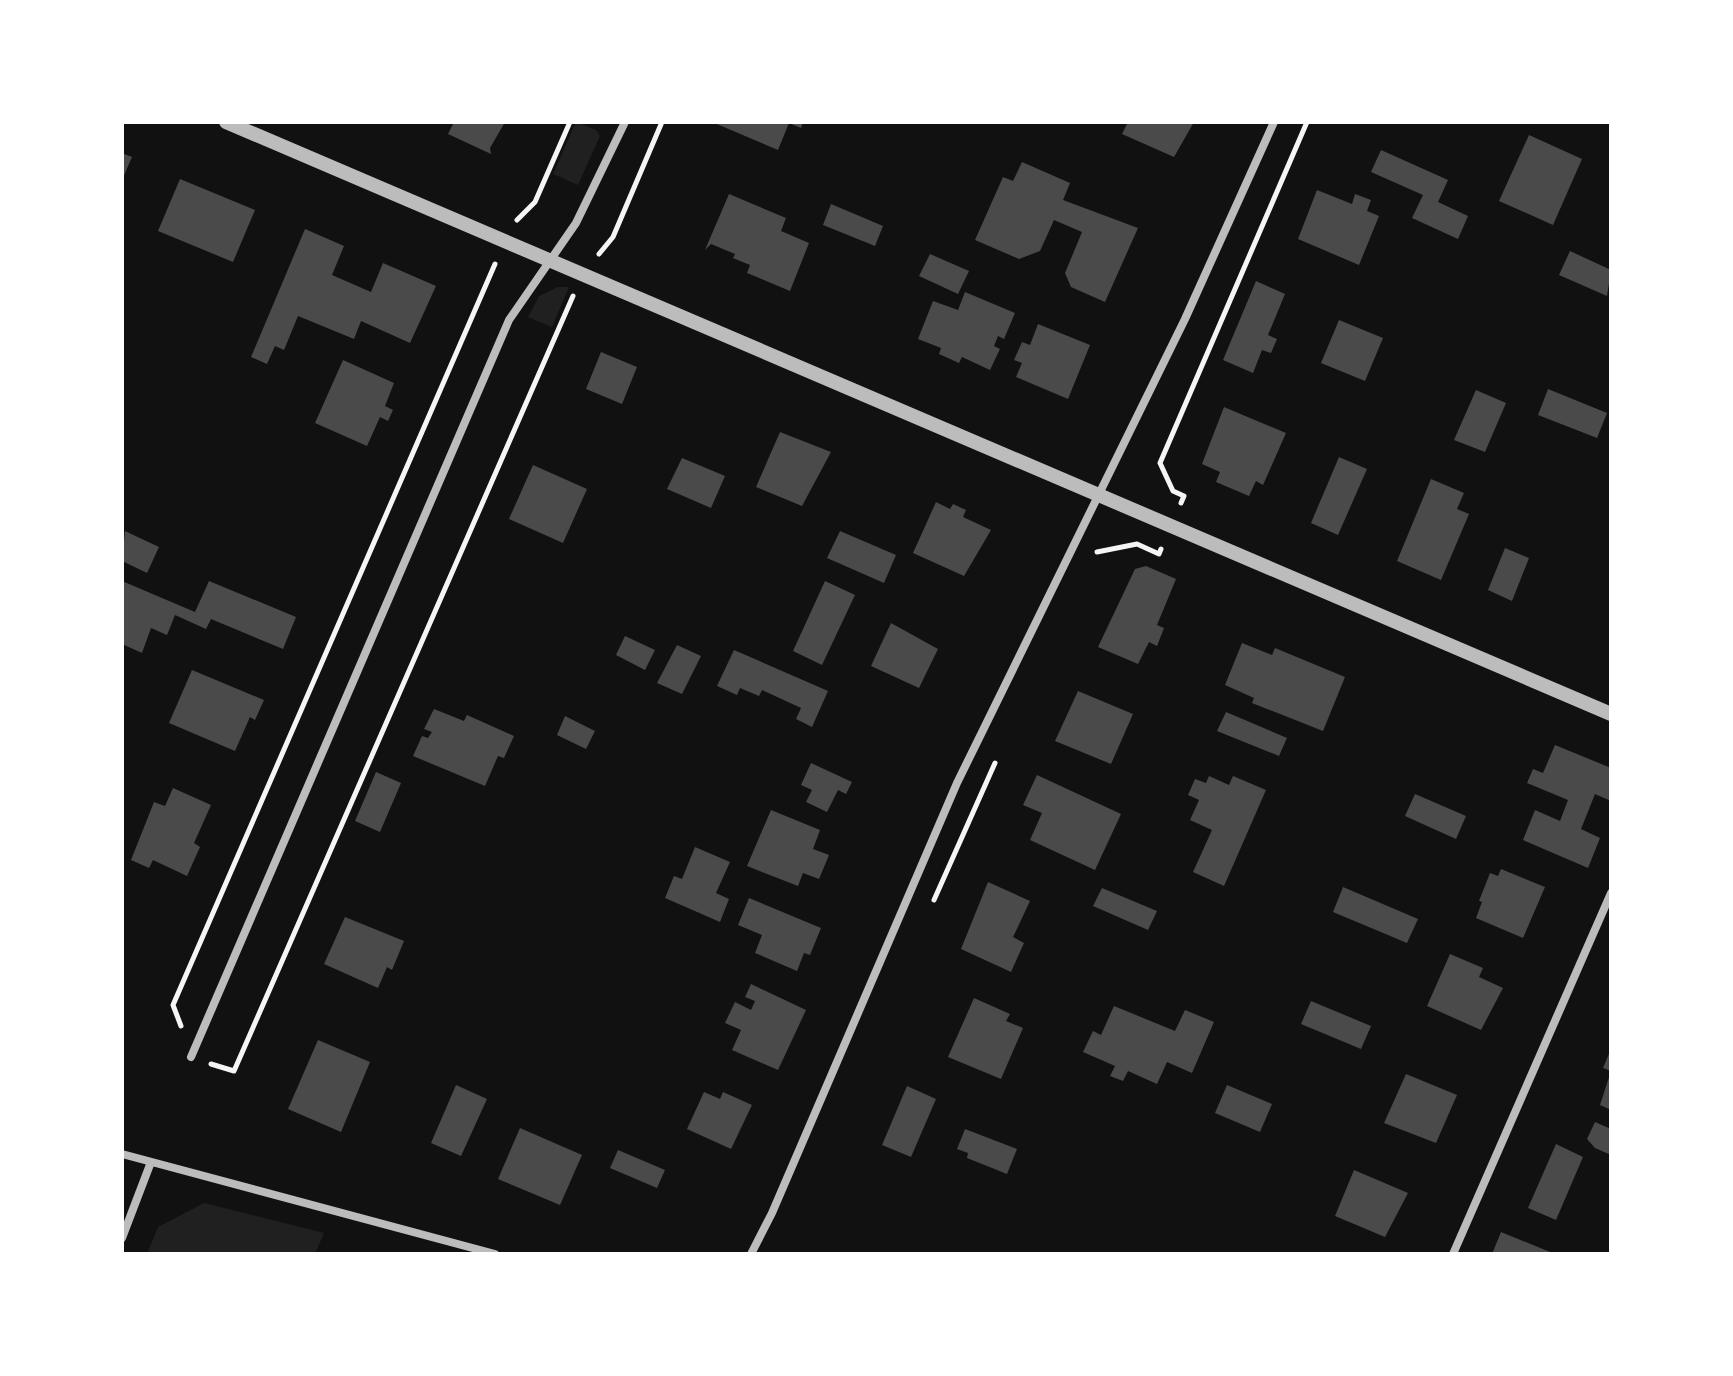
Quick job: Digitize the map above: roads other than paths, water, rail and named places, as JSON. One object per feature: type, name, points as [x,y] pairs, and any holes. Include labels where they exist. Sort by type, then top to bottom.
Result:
[{"type":"street","points":[[226,122],[1611,714]]},
{"type":"street","points":[[191,1057],[509,320],[585,207],[625,122]]},
{"type":"street","points":[[751,1254],[772,1213],[957,783],[1226,235],[1274,122]]},
{"type":"street","points":[[1453,1254],[1611,893]]},
{"type":"street","points":[[122,1154],[495,1254]]},
{"type":"street","points":[[122,1238],[151,1162]]}]
